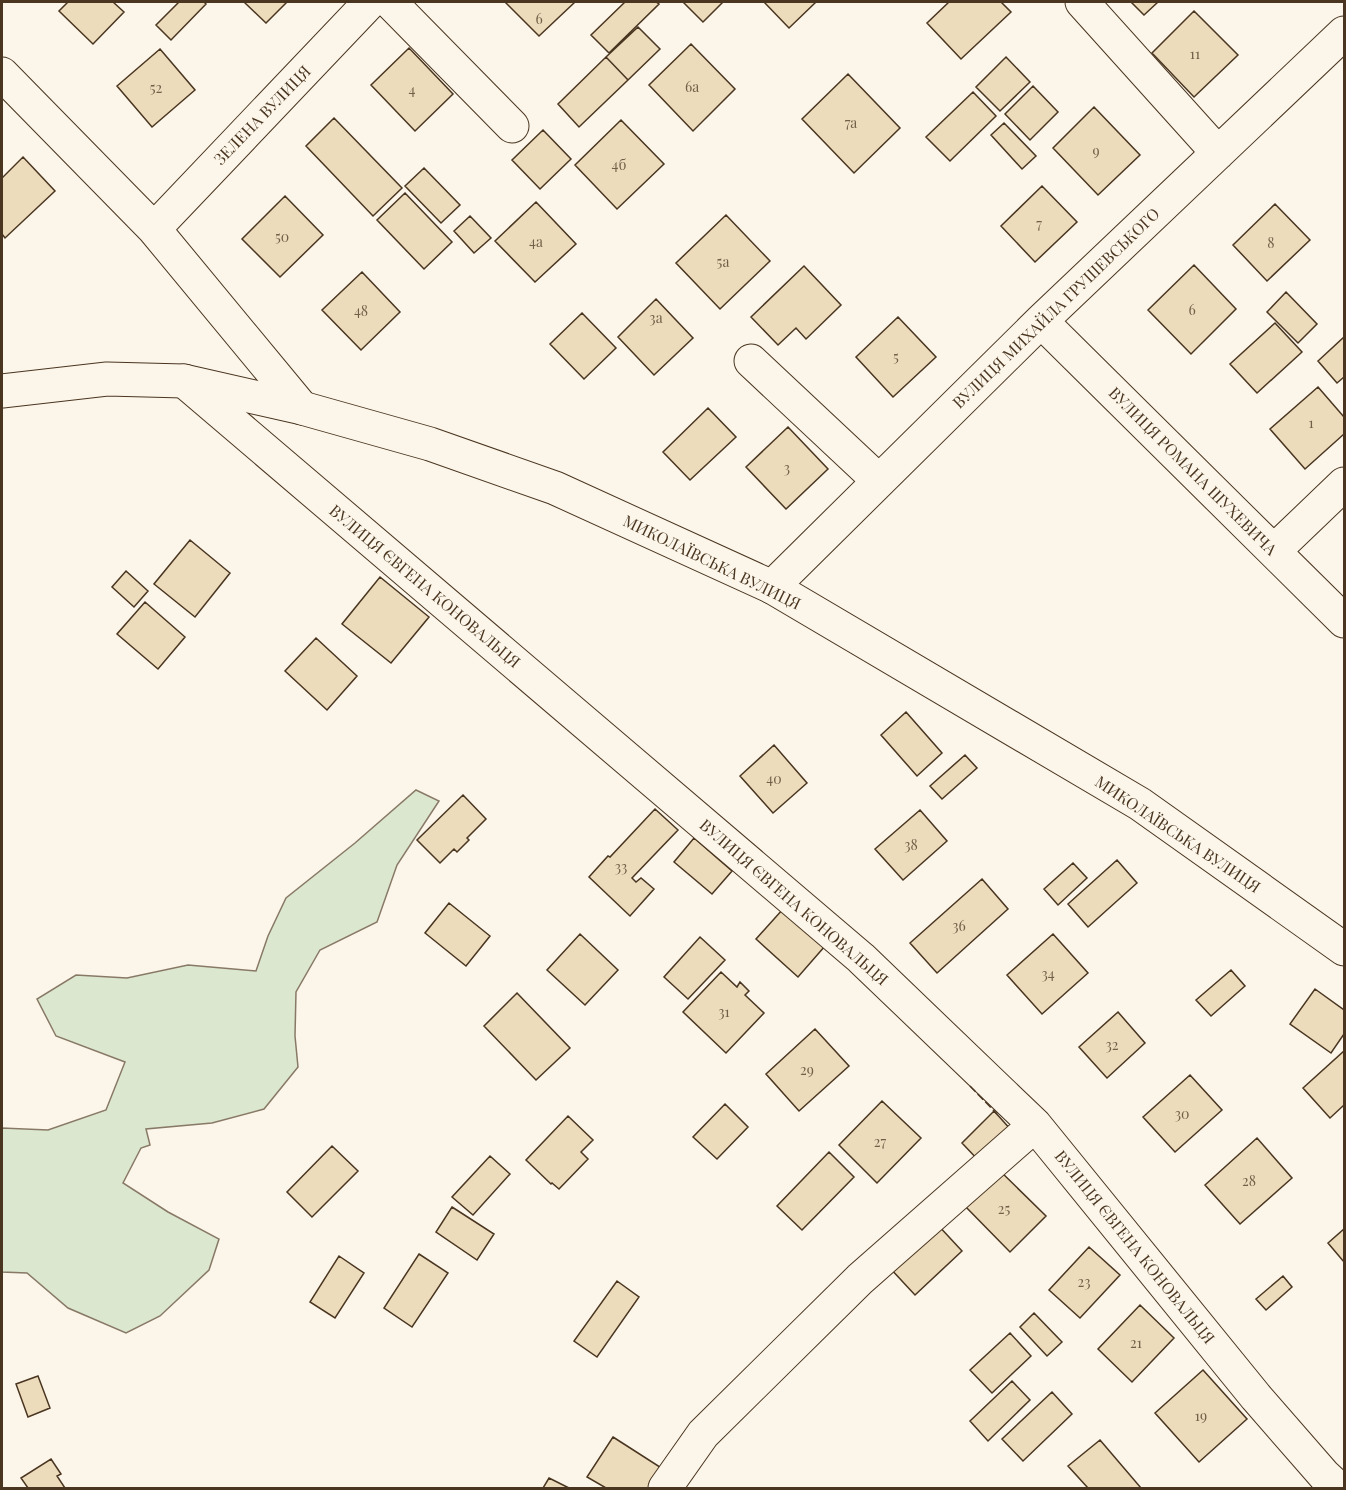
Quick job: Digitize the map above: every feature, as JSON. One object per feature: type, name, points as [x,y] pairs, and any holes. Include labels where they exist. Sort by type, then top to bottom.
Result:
[{"type":"street","name":"ЗЕЛЕНА ВУЛИЦЯ","points":[[154,228],[370,2]]},
{"type":"street","points":[[390,2],[512,126]]},
{"type":"street","points":[[1082,2],[1218,153]]},
{"type":"street","name":"ВУЛИЦЯ МИХАЙЛА ГРУШЕВСЬКОГО","points":[[772,587],[1041,321],[1344,33]]},
{"type":"street","points":[[2,74],[154,228],[302,408]]},
{"type":"street","name":"ВУЛИЦЯ РОМАНА ШУХЕВИЧА","points":[[1041,321],[1344,621]]},
{"type":"street","points":[[751,361],[879,481]]},
{"type":"street","name":"МИКОЛАЇВСЬКА ВУЛИЦЯ","points":[[2,391],[107,379],[184,381],[302,408],[430,444],[555,488],[772,587],[1140,804],[1344,949]]},
{"type":"street","name":"ВУЛИЦЯ ЄВГЕНА КОНОВАЛЬЦЯ","points":[[184,381],[861,958],[1035,1125],[1256,1397],[1330,1477]]},
{"type":"street","points":[[1274,551],[1344,484]]},
{"type":"street","points":[[665,1488],[704,1434],[860,1279],[1035,1125]]},
{"type":"green space","points":[[416,790],[439,801],[397,865],[377,922],[320,950],[296,992],[295,1036],[298,1067],[264,1109],[212,1123],[146,1129],[150,1145],[141,1148],[123,1183],[168,1212],[219,1239],[209,1270],[160,1316],[126,1333],[68,1308],[27,1273],[2,1272],[2,1128],[48,1130],[106,1110],[125,1062],[56,1036],[37,999],[76,975],[127,978],[188,965],[256,971],[268,936],[286,898]]},
{"type":"building","points":[[68,2],[113,2],[124,12],[93,44],[59,11]]},
{"type":"building","points":[[179,2],[204,2],[206,4],[171,40],[156,25]]},
{"type":"building","points":[[244,2],[287,2],[266,23]]},
{"type":"building","points":[[505,2],[575,2],[539,36]]},
{"type":"building","points":[[625,2],[656,2],[659,4],[609,53],[591,35]]},
{"type":"building","points":[[683,2],[723,2],[703,22]]},
{"type":"building","points":[[764,2],[816,2],[789,28]]},
{"type":"building","points":[[949,2],[1001,2],[1011,12],[961,59],[927,23]]},
{"type":"building","points":[[1131,2],[1158,2],[1144,15]]},
{"type":"building","points":[[1194,11],[1238,55],[1194,97],[1152,53]]},
{"type":"building","points":[[638,27],[660,49],[628,80],[606,57]]},
{"type":"building","points":[[691,44],[735,89],[693,131],[649,85]]},
{"type":"building","points":[[409,48],[453,94],[415,131],[371,85]]},
{"type":"building","points":[[160,49],[195,90],[152,127],[117,86]]},
{"type":"building","points":[[606,57],[628,80],[579,127],[558,104]]},
{"type":"building","points":[[1006,57],[1030,82],[1000,111],[976,87]]},
{"type":"building","points":[[848,74],[900,128],[854,173],[802,119]]},
{"type":"building","points":[[1033,86],[1058,112],[1030,140],[1005,114]]},
{"type":"building","points":[[973,92],[996,116],[950,161],[926,137]]},
{"type":"building","points":[[1094,107],[1140,155],[1098,195],[1053,148]]},
{"type":"building","points":[[334,118],[402,188],[373,216],[306,146]]},
{"type":"building","points":[[621,120],[664,164],[617,209],[575,165]]},
{"type":"building","points":[[1004,123],[1036,156],[1022,169],[991,135]]},
{"type":"building","points":[[543,130],[571,159],[540,189],[512,160]]},
{"type":"building","points":[[23,157],[55,191],[5,238],[2,234],[2,178]]},
{"type":"building","points":[[424,168],[460,205],[441,223],[405,186]]},
{"type":"building","points":[[1042,186],[1077,222],[1035,262],[1001,226]]},
{"type":"building","points":[[405,193],[452,242],[424,269],[377,220]]},
{"type":"building","points":[[285,196],[323,235],[280,277],[242,239]]},
{"type":"building","points":[[536,202],[576,244],[535,282],[495,241]]},
{"type":"building","points":[[1275,204],[1310,240],[1267,281],[1233,245]]},
{"type":"building","points":[[726,215],[770,261],[720,309],[676,263]]},
{"type":"building","points":[[470,216],[491,238],[474,253],[454,231]]},
{"type":"building","points":[[1194,265],[1236,309],[1191,354],[1148,310]]},
{"type":"building","points":[[804,266],[841,305],[806,339],[796,328],[778,345],[751,317]]},
{"type":"building","points":[[362,272],[400,312],[361,350],[322,310]]},
{"type":"building","points":[[1286,292],[1317,324],[1298,343],[1267,312]]},
{"type":"building","points":[[656,299],[693,338],[654,375],[618,337]]},
{"type":"building","points":[[582,313],[616,348],[584,379],[550,344]]},
{"type":"building","points":[[898,317],[936,357],[893,397],[856,357]]},
{"type":"building","points":[[1275,323],[1302,352],[1257,393],[1230,364]]},
{"type":"building","points":[[1344,337],[1344,377],[1337,383],[1318,361]]},
{"type":"building","points":[[1318,387],[1344,417],[1344,434],[1305,469],[1270,429]]},
{"type":"building","points":[[708,408],[736,437],[690,480],[663,452]]},
{"type":"building","points":[[788,427],[828,469],[786,509],[746,467]]},
{"type":"building","points":[[190,540],[230,573],[195,617],[154,584]]},
{"type":"building","points":[[126,571],[148,591],[134,607],[112,587]]},
{"type":"building","points":[[380,577],[429,617],[391,663],[342,624]]},
{"type":"building","points":[[145,602],[185,637],[158,669],[117,634]]},
{"type":"building","points":[[316,638],[357,676],[327,710],[285,671]]},
{"type":"building","points":[[906,712],[942,753],[917,776],[881,735]]},
{"type":"building","points":[[774,745],[807,783],[773,813],[740,776]]},
{"type":"building","points":[[965,755],[977,768],[942,799],[930,786]]},
{"type":"building","points":[[463,795],[486,819],[457,852],[454,849],[440,863],[417,840]]},
{"type":"building","points":[[655,809],[678,830],[632,878],[636,882],[641,878],[654,889],[630,916],[589,877]]},
{"type":"building","points":[[920,810],[947,841],[903,880],[875,849]]},
{"type":"building","points":[[694,838],[732,871],[712,894],[674,862]]},
{"type":"building","points":[[1117,860],[1137,883],[1088,927],[1068,904]]},
{"type":"building","points":[[1073,863],[1087,878],[1058,905],[1044,889]]},
{"type":"building","points":[[982,879],[1008,909],[937,973],[910,943]]},
{"type":"building","points":[[449,903],[490,936],[466,966],[425,933]]},
{"type":"building","points":[[783,909],[825,946],[798,977],[756,939]]},
{"type":"building","points":[[580,934],[618,970],[585,1005],[547,970]]},
{"type":"building","points":[[1053,934],[1088,973],[1042,1014],[1007,975]]},
{"type":"building","points":[[700,937],[725,960],[688,999],[664,977]]},
{"type":"building","points":[[1231,970],[1245,986],[1211,1016],[1196,1000]]},
{"type":"building","points":[[721,972],[737,987],[740,982],[749,991],[745,995],[764,1013],[726,1053],[683,1012]]},
{"type":"building","points":[[1315,989],[1344,1010],[1344,1034],[1331,1053],[1290,1024]]},
{"type":"building","points":[[517,993],[570,1048],[536,1080],[484,1026]]},
{"type":"building","points":[[1118,1012],[1145,1043],[1107,1078],[1079,1047]]},
{"type":"building","points":[[815,1029],[849,1066],[799,1111],[766,1074]]},
{"type":"building","points":[[1344,1051],[1344,1105],[1330,1118],[1303,1088]]},
{"type":"building","points":[[1190,1075],[1222,1110],[1175,1152],[1143,1117]]},
{"type":"building","points":[[882,1101],[921,1138],[877,1183],[839,1145]]},
{"type":"building","points":[[725,1104],[748,1127],[717,1159],[693,1137]]},
{"type":"building","points":[[994,1111],[1012,1131],[980,1162],[962,1143]]},
{"type":"building","points":[[568,1116],[593,1140],[581,1152],[588,1159],[559,1189],[526,1160]]},
{"type":"building","points":[[1257,1138],[1292,1178],[1240,1224],[1205,1185]]},
{"type":"building","points":[[332,1146],[358,1171],[312,1217],[287,1192]]},
{"type":"building","points":[[829,1152],[854,1177],[802,1230],[777,1206]]},
{"type":"building","points":[[490,1156],[510,1174],[473,1215],[452,1197]]},
{"type":"building","points":[[997,1168],[1046,1216],[1010,1252],[962,1203]]},
{"type":"building","points":[[452,1207],[494,1234],[477,1260],[436,1232]]},
{"type":"building","points":[[936,1223],[962,1251],[915,1295],[889,1267]]},
{"type":"building","points":[[1344,1229],[1344,1262],[1328,1243]]},
{"type":"building","points":[[1089,1247],[1120,1275],[1080,1318],[1049,1290]]},
{"type":"building","points":[[419,1254],[448,1273],[412,1327],[384,1308]]},
{"type":"building","points":[[339,1256],[364,1273],[335,1318],[310,1302]]},
{"type":"building","points":[[1283,1276],[1292,1287],[1266,1310],[1256,1299]]},
{"type":"building","points":[[617,1281],[639,1297],[597,1357],[574,1341]]},
{"type":"building","points":[[1140,1305],[1174,1338],[1132,1382],[1098,1349]]},
{"type":"building","points":[[1034,1313],[1062,1342],[1047,1356],[1020,1327]]},
{"type":"building","points":[[1010,1333],[1031,1356],[992,1393],[970,1370]]},
{"type":"building","points":[[1203,1370],[1247,1419],[1199,1462],[1155,1413]]},
{"type":"building","points":[[38,1376],[50,1408],[28,1417],[16,1384]]},
{"type":"building","points":[[1012,1381],[1030,1400],[988,1441],[970,1421]]},
{"type":"building","points":[[1052,1392],[1072,1414],[1023,1461],[1002,1439]]},
{"type":"building","points":[[613,1437],[663,1469],[650,1488],[606,1488],[587,1477]]},
{"type":"building","points":[[1100,1440],[1141,1488],[1088,1488],[1068,1466]]},
{"type":"building","points":[[51,1459],[61,1474],[57,1476],[65,1488],[28,1488],[21,1478]]},
{"type":"building","points":[[549,1478],[569,1488],[543,1488]]},
{"type":"fence","points":[[970,1086],[997,1114]]}]
